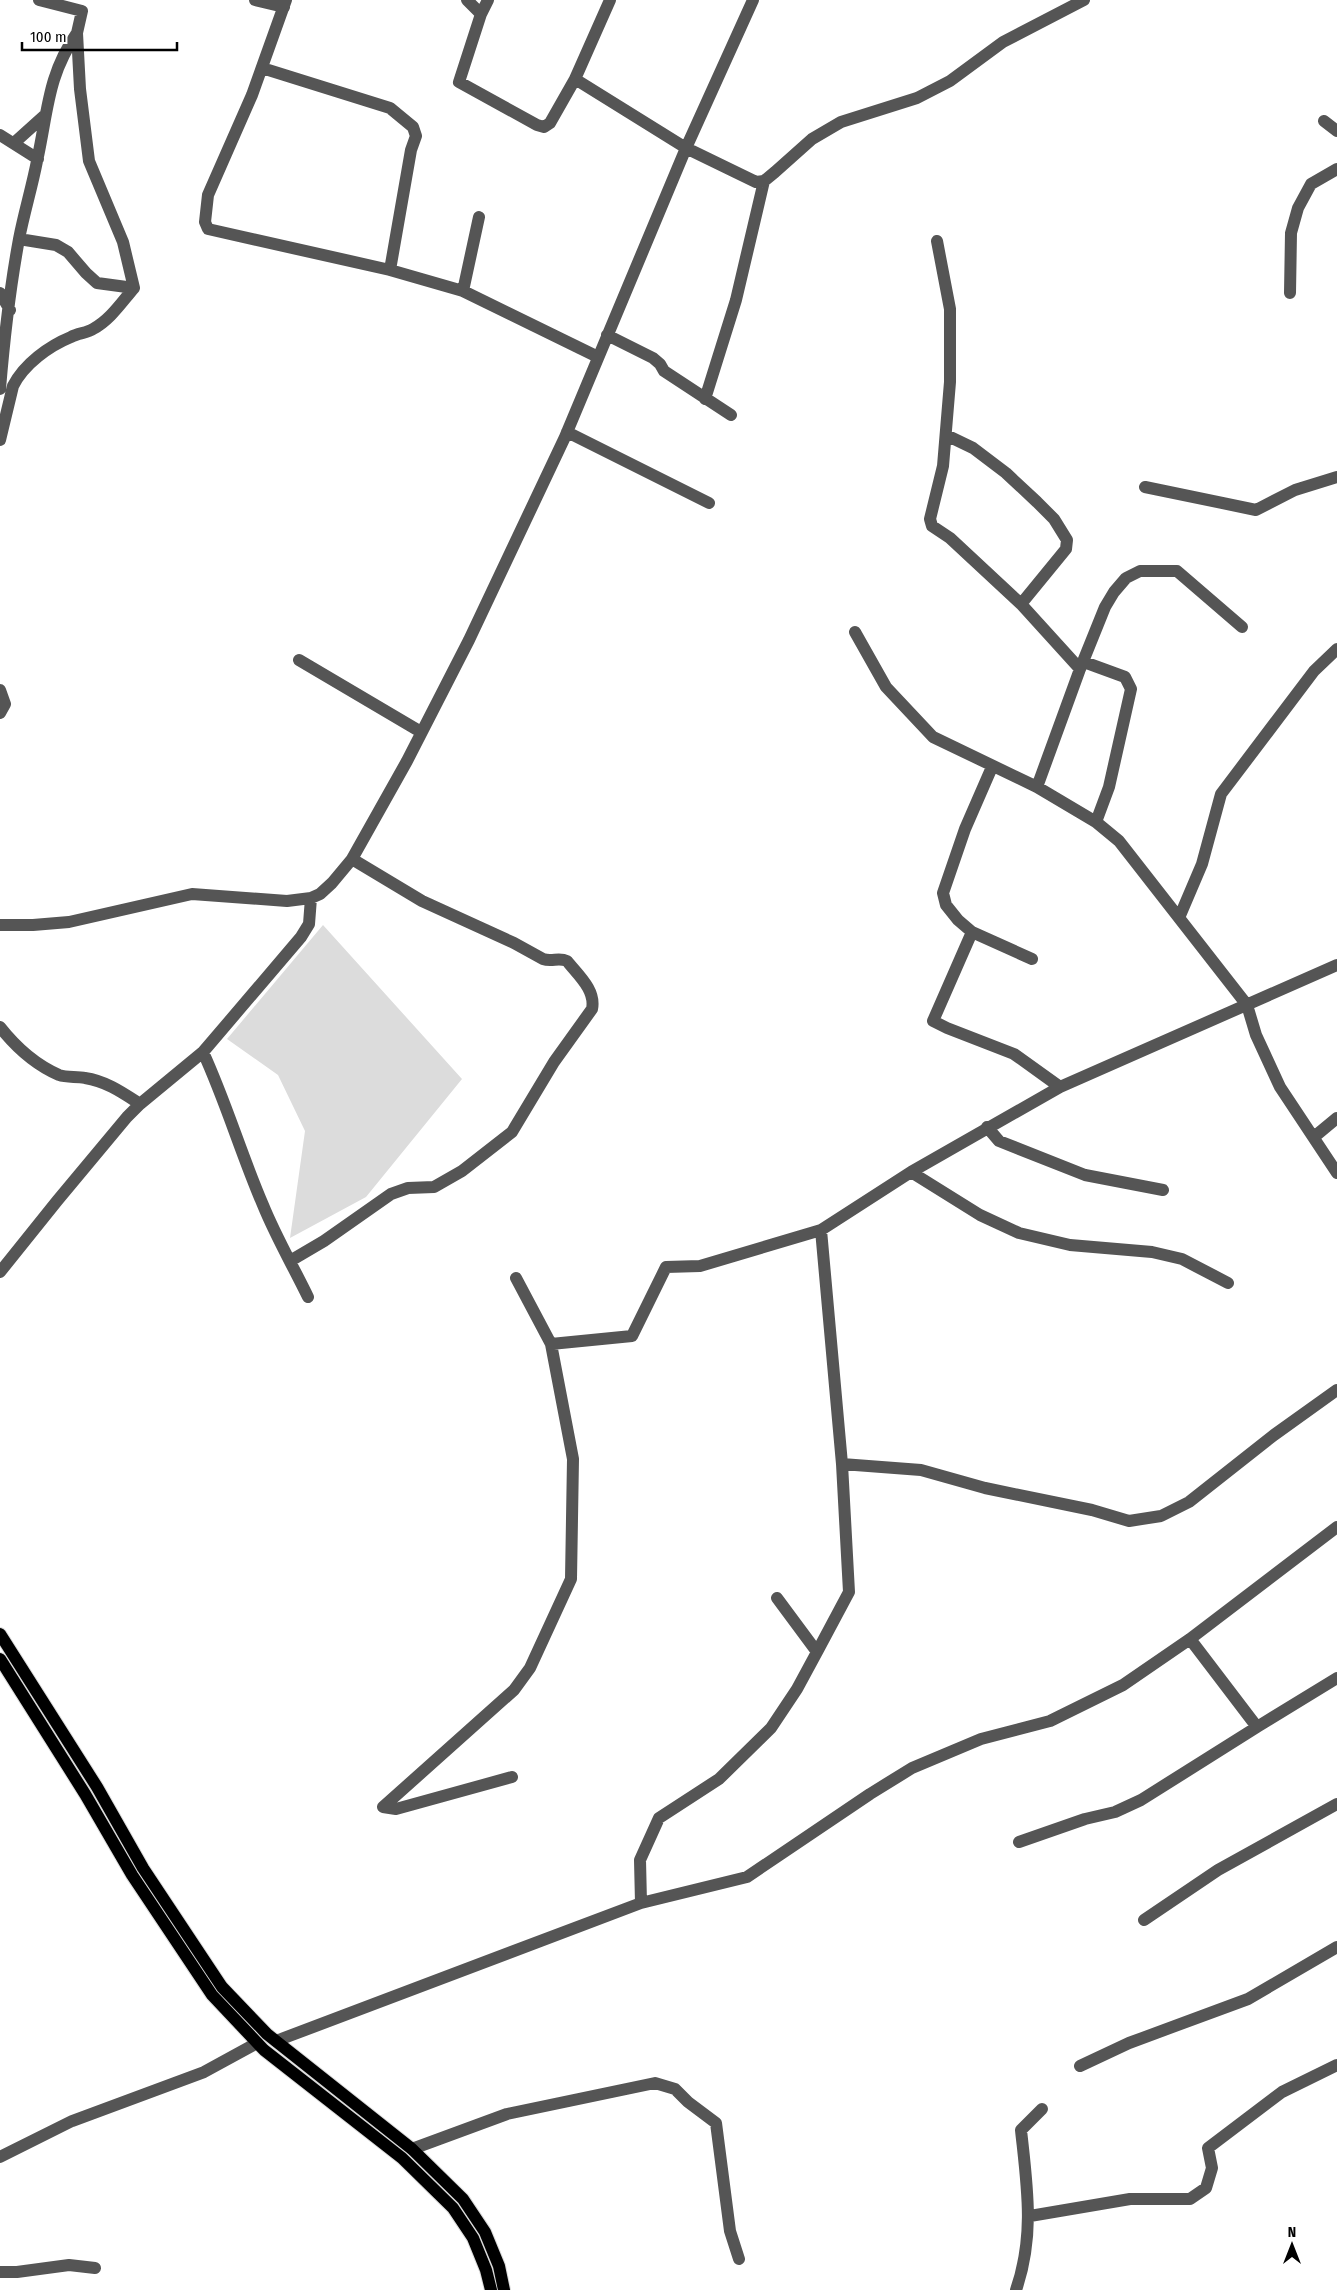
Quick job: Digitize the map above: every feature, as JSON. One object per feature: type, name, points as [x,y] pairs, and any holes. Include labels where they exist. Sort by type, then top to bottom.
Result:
[{"type":"main road","points":[[0,1634],[96,1787],[143,1868],[217,1979],[267,2034],[412,2149],[463,2199],[485,2232],[499,2266],[504,2290]]},
{"type":"main road","points":[[0,1659],[85,1794],[132,1875],[212,1995],[257,2043],[402,2158],[453,2208],[473,2238],[486,2270],[491,2290]]},
{"type":"street","points":[[39,0],[82,5],[77,32],[80,89],[89,161],[123,242],[134,288]]},
{"type":"street","points":[[255,0],[285,4],[262,68],[208,195],[205,222],[208,229],[390,270],[463,291],[598,357]]},
{"type":"street","points":[[467,0],[481,14]]},
{"type":"street","points":[[488,0],[481,14],[459,82],[537,125],[544,127],[550,123],[575,79],[610,0]]},
{"type":"street","points":[[0,925],[69,922],[192,894],[287,901],[311,898],[320,894],[332,883],[352,859],[469,640],[567,432],[686,148],[753,0]]},
{"type":"street","points":[[1057,0],[1064,12]]},
{"type":"street","points":[[575,79],[686,148],[756,182],[764,181],[812,138],[841,122],[917,98],[950,81],[1003,42],[1084,0]]},
{"type":"street","points":[[0,389],[5,334],[19,239],[38,159],[44,116],[52,81],[60,60],[77,32]]},
{"type":"street","points":[[262,68],[390,108],[413,127],[416,136],[411,150],[390,270]]},
{"type":"street","points":[[14,144],[44,116]]},
{"type":"street","points":[[1324,121],[1337,131]]},
{"type":"street","points":[[0,135],[38,159]]},
{"type":"street","points":[[1290,293],[1291,233],[1298,208],[1310,184],[1337,168]]},
{"type":"street","points":[[705,400],[736,300],[764,181]]},
{"type":"street","points":[[463,291],[479,217]]},
{"type":"street","points":[[19,239],[56,245],[68,252],[86,273],[97,282],[134,288]]},
{"type":"street","points":[[937,241],[950,309],[950,382],[943,466],[930,519],[932,526],[950,538],[1021,604],[1082,665],[1126,677],[1131,689],[1109,787],[1096,822]]},
{"type":"street","points":[[0,440],[13,386],[17,377],[47,350],[72,336],[92,330],[106,320],[134,288]]},
{"type":"street","points":[[0,293],[10,310]]},
{"type":"street","points":[[607,335],[658,361],[664,371],[705,400],[731,414]]},
{"type":"street","points":[[567,432],[709,503]]},
{"type":"street","points":[[946,434],[973,448],[1006,473],[1054,519],[1067,540],[1066,549],[1021,604]]},
{"type":"street","points":[[1145,487],[1256,510],[1295,490],[1337,477]]},
{"type":"street","points":[[1037,787],[1105,607],[1126,578],[1140,571],[1177,571],[1242,627]]},
{"type":"street","points":[[855,632],[886,687],[933,737],[1037,787],[1096,822],[1119,841],[1246,1005],[1256,1035],[1280,1087],[1337,1173]]},
{"type":"street","points":[[1179,918],[1202,864],[1220,794],[1314,671],[1337,649]]},
{"type":"street","points":[[299,660],[421,732]]},
{"type":"street","points":[[0,690],[5,704],[0,713]]},
{"type":"street","points":[[992,767],[965,829],[943,893],[946,905],[958,920],[972,932],[1032,959]]},
{"type":"street","points":[[290,1262],[324,1241],[391,1194],[408,1188],[434,1187],[462,1171],[512,1132],[554,1062],[592,1009],[593,995],[567,961],[562,959],[548,961],[543,959],[514,943],[422,901],[352,859]]},
{"type":"street","points":[[0,1272],[56,1201],[140,1104],[203,1052],[301,937],[309,924],[311,898]]},
{"type":"street","points":[[972,932],[933,1021],[1014,1054],[1060,1087]]},
{"type":"street","points":[[551,1344],[632,1336],[666,1267],[700,1266],[822,1230],[912,1172],[987,1127],[1060,1087],[1337,965]]},
{"type":"street","points":[[0,1027],[12,1042],[51,1071],[61,1076],[84,1078],[112,1086],[140,1104]]},
{"type":"street","points":[[203,1052],[223,1096],[277,1240],[308,1297]]},
{"type":"street","points":[[1314,1137],[1337,1118]]},
{"type":"street","points":[[987,1127],[999,1140],[1085,1175],[1163,1190]]},
{"type":"street","points":[[912,1172],[980,1215],[1019,1232],[1070,1245],[1152,1252],[1175,1257],[1228,1283]]},
{"type":"street","points":[[642,1903],[640,1860],[659,1818],[719,1778],[771,1728],[797,1689],[849,1592],[842,1464],[822,1230]]},
{"type":"street","points":[[512,1777],[396,1809],[383,1806],[514,1690],[530,1668],[571,1579],[573,1459],[551,1344],[516,1278]]},
{"type":"street","points":[[842,1464],[920,1470],[984,1488],[1092,1510],[1129,1521],[1161,1516],[1189,1502],[1274,1435],[1337,1390]]},
{"type":"street","points":[[276,2041],[642,1903],[747,1877],[912,1768],[981,1739],[1050,1721],[1123,1685],[1190,1639],[1337,1527]]},
{"type":"street","points":[[777,1598],[816,1652]]},
{"type":"street","points":[[1190,1639],[1257,1727]]},
{"type":"street","points":[[1019,1842],[1085,1819],[1115,1812],[1141,1800],[1337,1678]]},
{"type":"street","points":[[1144,1920],[1218,1870],[1337,1804]]},
{"type":"street","points":[[1080,2066],[1128,2043],[1248,1999],[1337,1947]]},
{"type":"street","points":[[0,2157],[72,2121],[204,2072],[257,2043]]},
{"type":"street","points":[[1030,2216],[1130,2199],[1190,2199],[1206,2188],[1212,2168],[1208,2148],[1282,2092],[1337,2066]]},
{"type":"street","points":[[412,2149],[506,2114],[656,2083],[675,2088],[688,2102],[716,2123],[730,2231],[739,2259]]},
{"type":"street","points":[[1016,2290],[1025,2256],[1030,2216],[1021,2130],[1042,2109]]},
{"type":"street","points":[[0,2272],[17,2272],[69,2265],[95,2268]]},
{"type":"shaded area","points":[[323,925],[462,1079],[366,1197],[290,1238],[305,1131],[278,1075],[227,1039]]}]
